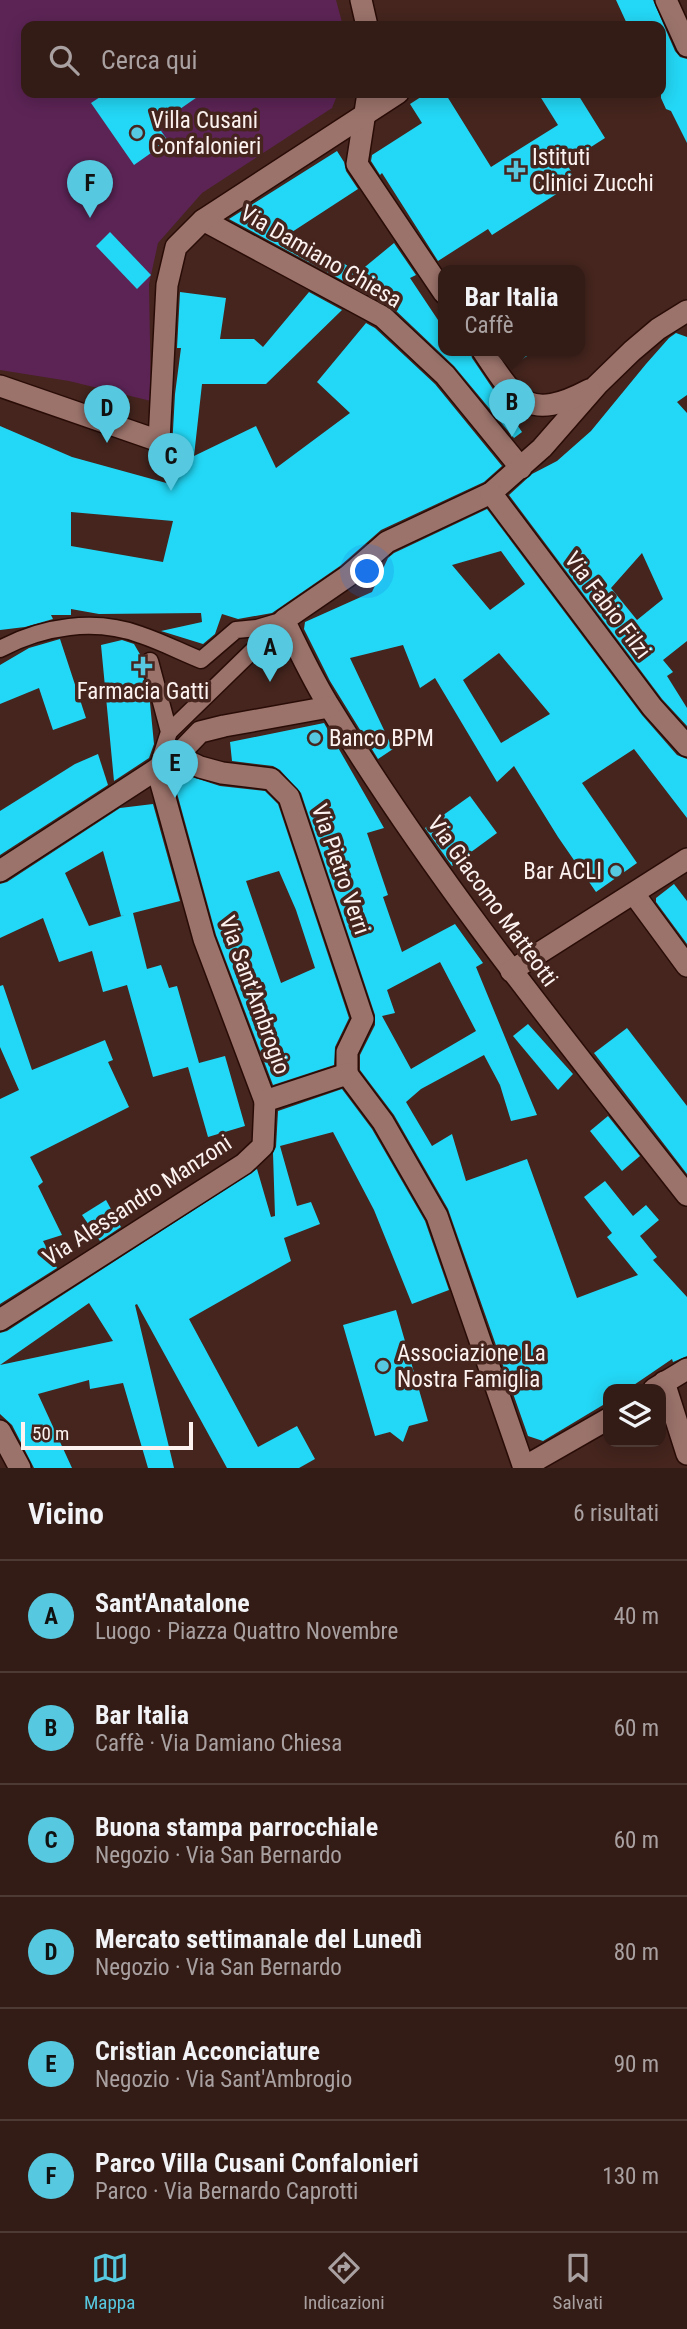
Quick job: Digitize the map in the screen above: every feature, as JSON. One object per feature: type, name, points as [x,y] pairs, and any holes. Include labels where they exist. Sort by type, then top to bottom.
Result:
[{"type":"street","points":[[361,0],[366,21]]},
{"type":"street","points":[[666,0],[687,46]]},
{"type":"street","points":[[367,98],[358,164],[438,284]]},
{"type":"street","points":[[0,386],[159,441],[167,285],[176,247],[203,220],[391,98]]},
{"type":"street","name":"Via Damiano Chiesa","points":[[203,220],[383,317],[445,375],[521,468]]},
{"type":"street","points":[[157,769],[169,732],[284,620],[348,576],[387,542],[491,492],[542,448],[597,385],[658,329],[687,311]]},
{"type":"street","points":[[487,356],[514,395],[544,407],[570,399],[597,385]]},
{"type":"street","points":[[542,448],[546,434],[544,407]]},
{"type":"street","name":"Via Fabio Filzi","points":[[491,492],[652,707],[687,746]]},
{"type":"street","points":[[0,649],[16,640],[67,626],[92,625],[138,634],[201,660],[236,630],[257,628],[284,620]]},
{"type":"street","name":"Via Giacomo Matteotti","points":[[284,620],[329,707],[412,837],[511,971],[687,1195]]},
{"type":"street","points":[[150,661],[169,732]]},
{"type":"street","points":[[0,871],[177,756],[200,732],[329,707]]},
{"type":"street","name":"Via Pietro Verri","points":[[177,756],[200,767],[222,773],[271,779],[289,797],[363,1019],[347,1052],[347,1074]]},
{"type":"street","name":"Via Sant'Ambrogio","points":[[157,769],[204,939],[265,1101],[347,1074]]},
{"type":"street","points":[[511,971],[687,859]]},
{"type":"street","points":[[634,894],[687,966]]},
{"type":"street","points":[[347,1074],[383,1122],[437,1216],[524,1468],[603,1422]]},
{"type":"street","name":"Via Alessandro Manzoni","points":[[0,1320],[244,1164],[263,1146],[265,1101]]},
{"type":"street","points":[[662,1384],[687,1369]]},
{"type":"street","points":[[666,1403],[687,1454]]},
{"type":"street","points":[[0,1431],[20,1468]]},
{"type":"shaded area","points":[[0,0],[336,0],[342,21],[21,21],[21,98],[336,98],[332,108],[202,193],[158,243],[149,284],[151,401],[69,381],[0,370]]},
{"type":"building","points":[[616,0],[653,0],[662,21],[626,21]]},
{"type":"building","points":[[666,30],[675,51],[680,57],[687,59],[687,143],[671,111],[666,109],[661,98],[666,98]]},
{"type":"building","name":"Villa Cusani Confalonieri","points":[[98,98],[196,98],[157,125],[168,141],[134,165],[91,103]]},
{"type":"building","points":[[419,98],[448,98],[491,167],[558,125],[541,98],[580,98],[605,138],[566,163],[577,181],[492,235],[488,229],[438,261],[382,173],[380,175],[371,161],[372,155],[422,123],[410,104]]},
{"type":"building","points":[[337,151],[358,189],[292,232],[366,277],[360,271],[394,243],[416,275],[410,278],[438,320],[438,351],[392,307],[383,302],[388,297],[372,282],[362,291],[229,219]]},
{"type":"building","points":[[110,232],[151,275],[137,289],[96,246]]},
{"type":"building","points":[[180,292],[226,298],[220,339],[254,339],[263,347],[309,292],[342,310],[266,384],[202,384],[194,456],[256,426],[276,468],[350,413],[317,382],[366,323],[375,328],[435,384],[502,466],[484,482],[381,530],[340,566],[272,613],[238,619],[222,614],[215,634],[203,644],[161,631],[202,622],[201,613],[99,614],[71,609],[71,615],[51,615],[53,619],[25,627],[0,630],[0,426],[72,457],[170,484],[175,394],[181,348],[177,348]],"holes":[[[71,512],[173,521],[163,562],[71,546]]]},
{"type":"building","points":[[676,333],[687,337],[687,395],[677,402],[687,413],[687,641],[663,660],[673,672],[667,676],[687,708],[687,726],[662,699],[509,495],[532,474],[557,461],[591,431]],"holes":[[[642,553],[663,599],[637,620],[611,588]]]},
{"type":"building","points":[[443,356],[471,356],[522,432],[514,438]]},
{"type":"building","points":[[502,356],[527,356],[510,367]]},
{"type":"building","points":[[487,509],[642,715],[677,755],[687,759],[687,818],[634,749],[582,783],[637,863],[596,892],[514,766],[497,782],[435,678],[420,688],[403,645],[350,658],[393,749],[378,759],[330,681],[304,629],[305,622],[372,592],[388,558]],"holes":[[[501,551],[525,584],[490,610],[452,565]],[[499,653],[550,714],[501,743],[463,680]]]},
{"type":"building","points":[[60,639],[86,718],[53,730],[39,688],[0,704],[0,665],[29,648]]},
{"type":"building","points":[[122,640],[134,644],[141,656],[140,664],[150,703],[154,744],[149,758],[114,781],[101,645]]},
{"type":"building","points":[[324,723],[384,828],[367,833],[388,895],[383,897],[402,952],[455,924],[483,963],[476,967],[537,1115],[511,1121],[500,1085],[484,1055],[421,1089],[406,1102],[432,1146],[452,1134],[466,1181],[527,1159],[577,1298],[638,1275],[607,1237],[612,1233],[584,1197],[605,1181],[633,1216],[646,1205],[659,1220],[640,1236],[657,1257],[653,1260],[687,1297],[687,1356],[673,1362],[672,1359],[635,1384],[603,1384],[603,1405],[543,1441],[528,1436],[448,1209],[394,1115],[360,1070],[360,1055],[375,1025],[375,1015],[301,793],[273,766],[232,761],[230,742]],"holes":[[[440,962],[476,1031],[411,1069],[382,1016],[395,1013],[387,990]]]},
{"type":"building","points":[[98,754],[108,785],[0,855],[0,811],[75,764]]},
{"type":"building","points":[[172,775],[189,776],[220,786],[265,791],[278,804],[349,1018],[335,1047],[334,1065],[273,1085],[216,935]],"holes":[[[279,871],[296,910],[315,968],[281,983],[246,881]]]},
{"type":"building","points":[[470,796],[497,833],[452,866],[425,828]]},
{"type":"building","points":[[153,804],[180,901],[133,913],[147,969],[161,965],[169,988],[177,986],[199,1063],[225,1056],[245,1126],[208,1137],[188,1067],[153,1077],[127,985],[103,992],[92,951],[59,962],[43,918],[0,938],[0,884],[120,808]],"holes":[[[103,851],[121,916],[125,915],[89,926],[65,873]]]},
{"type":"building","points":[[674,884],[687,901],[687,944],[656,902],[656,898]]},
{"type":"building","points":[[3,985],[32,1070],[105,1040],[113,1060],[108,1062],[129,1107],[30,1157],[43,1182],[38,1186],[62,1235],[43,1241],[57,1268],[0,1304],[0,1099],[19,1090],[0,1047],[0,986]]},
{"type":"building","points":[[528,1024],[573,1074],[558,1090],[513,1036]]},
{"type":"building","points":[[627,1028],[687,1106],[687,1174],[594,1053]]},
{"type":"building","points":[[342,1089],[372,1129],[425,1221],[449,1290],[412,1304],[374,1210],[333,1132],[280,1146],[297,1206],[311,1202],[320,1224],[284,1238],[291,1261],[189,1319],[258,1447],[297,1426],[315,1459],[299,1468],[227,1468],[137,1304],[135,1305],[174,1468],[148,1468],[123,1383],[90,1389],[89,1380],[38,1394],[72,1468],[34,1468],[12,1425],[0,1414],[0,1333],[257,1169],[271,1217],[275,1216],[273,1153],[276,1147],[278,1111]],"holes":[[[89,1303],[113,1341],[0,1365]]]},
{"type":"building","points":[[608,1116],[640,1156],[622,1171],[590,1131]]},
{"type":"building","points":[[106,1200],[121,1227],[100,1241],[82,1215]]},
{"type":"building","name":"Associazione La Nostra Famiglia","points":[[396,1310],[428,1421],[409,1426],[403,1442],[390,1432],[375,1436],[343,1325]]},
{"type":"place","name":"Villa Cusani Confalonieri","points":[[137,133]]},
{"type":"place","name":"Istituti Clinici Zucchi","points":[[516,170]]},
{"type":"place","name":"Parco Villa Cusani Confalonieri","points":[[90,218]]},
{"type":"place","name":"Bar Italia","points":[[512,437]]},
{"type":"place","name":"Mercato settimanale del Lunedì","points":[[107,443]]},
{"type":"place","name":"Buona stampa parrocchiale","points":[[171,491]]},
{"type":"place","name":"Farmacia Gatti","points":[[143,666]]},
{"type":"place","name":"Sant'Anatalone","points":[[270,682]]},
{"type":"place","name":"Banco BPM","points":[[315,738]]},
{"type":"place","name":"Cristian Acconciature","points":[[175,798]]},
{"type":"place","name":"Bar ACLI","points":[[616,871]]},
{"type":"place","name":"Associazione La Nostra Famiglia","points":[[383,1366]]}]
